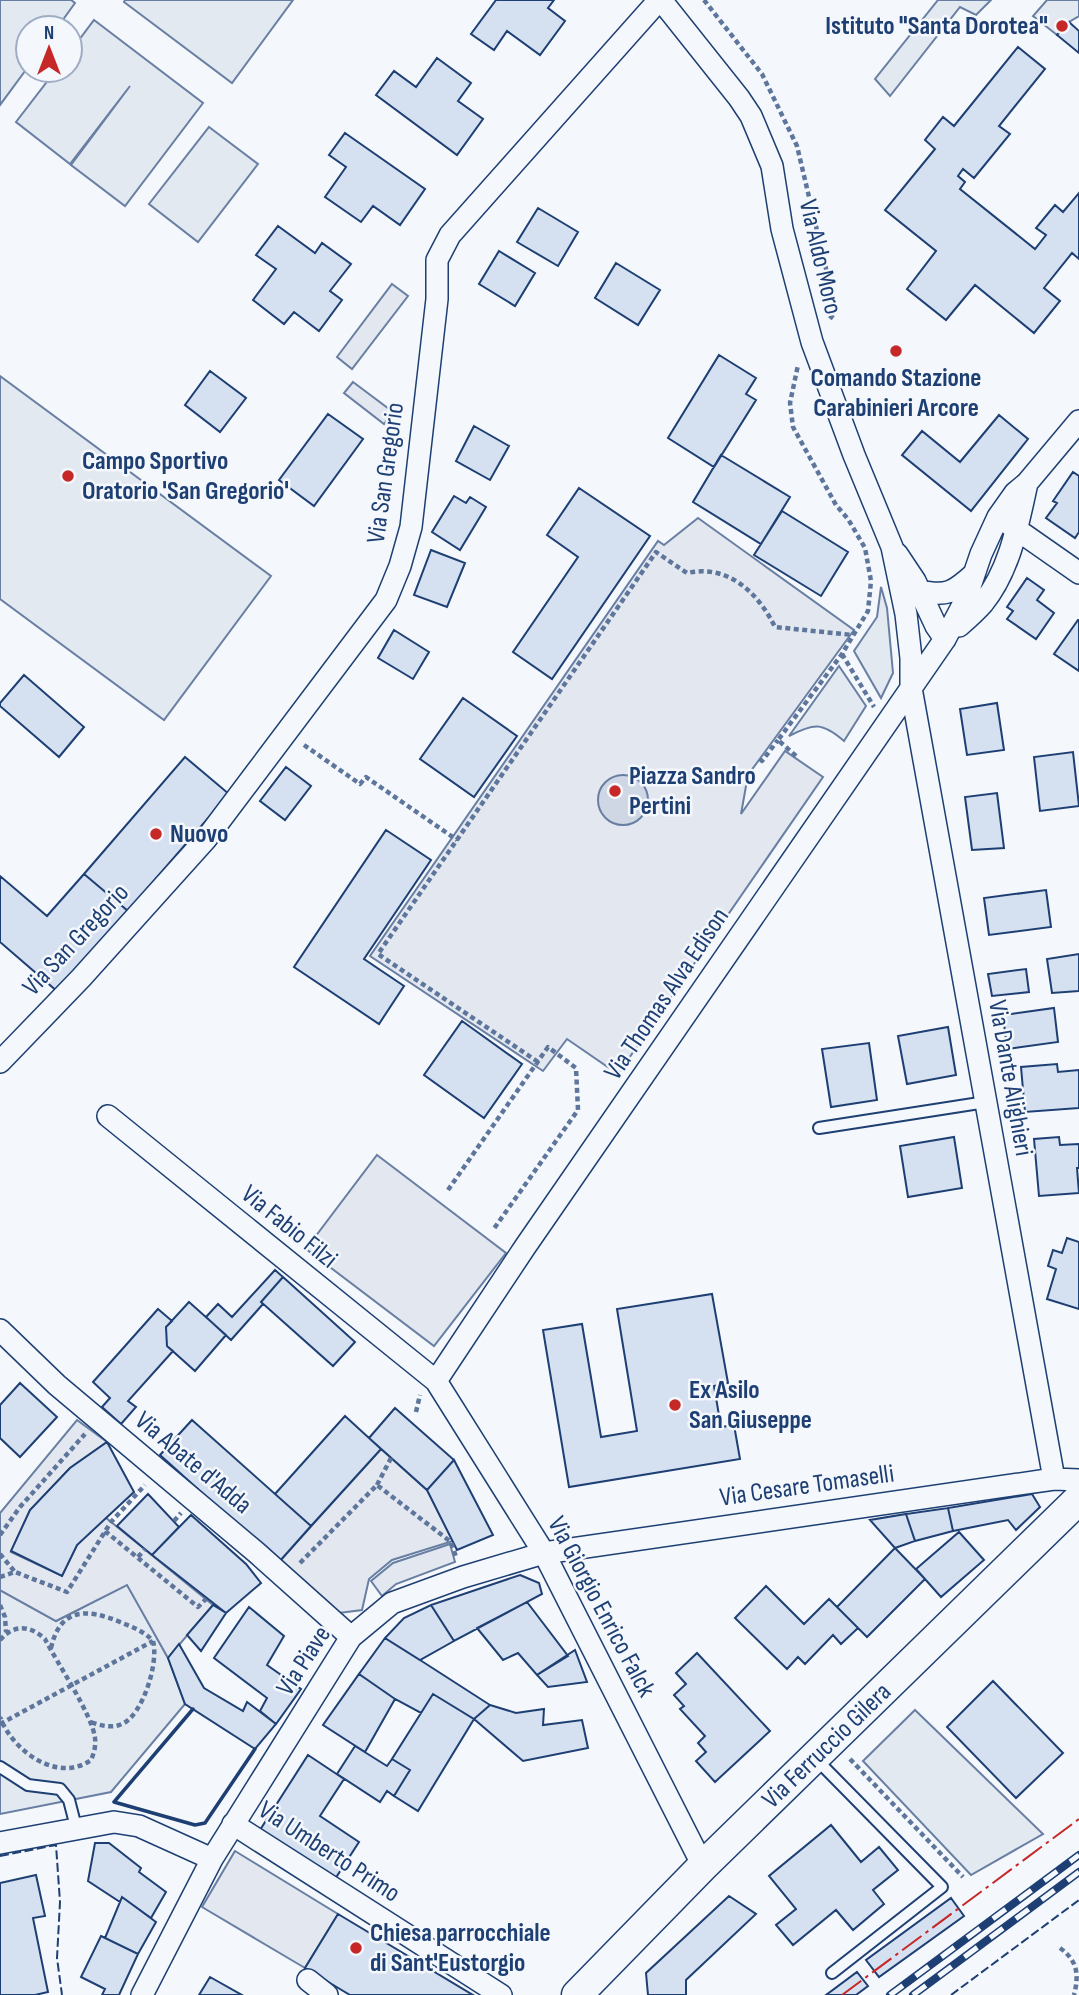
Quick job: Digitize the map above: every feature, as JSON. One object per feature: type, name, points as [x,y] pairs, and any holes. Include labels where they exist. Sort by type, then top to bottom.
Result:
[{"type":"main road","name":"Via Ferruccio Gilera","points":[[577,1995],[703,1866],[1079,1499]]},
{"type":"street","name":"Via Aldo Moro","points":[[660,0],[739,98],[763,144],[772,166],[782,229],[812,342],[892,547],[920,591],[945,639]]},
{"type":"street","name":"Via San Gregorio","points":[[0,1062],[81,978],[206,839],[386,600],[400,566],[411,527],[437,299],[437,260],[450,235],[660,0]]},
{"type":"street","name":"Via Thomas Alva Edison","points":[[436,1381],[525,1247],[945,639],[965,601],[998,517],[1014,493],[1027,483],[1079,421]]},
{"type":"street","name":"Via Thomas Alva Edison","points":[[945,639],[984,602],[1005,564],[1017,529],[1027,483]]},
{"type":"street","points":[[998,517],[1079,573]]},
{"type":"street","name":"Via Aldo Moro","points":[[892,547],[906,614],[911,688]]},
{"type":"street","points":[[920,591],[940,595],[958,589],[974,574]]},
{"type":"street","name":"Via Dante Alighieri","points":[[911,688],[1054,1479]]},
{"type":"street","name":"Via Fabio Filzi","points":[[108,1116],[436,1381]]},
{"type":"street","name":"Via Abate d'Adda","points":[[0,1330],[57,1385],[351,1637]]},
{"type":"street","name":"Via Giorgio Enrico Falck","points":[[436,1381],[544,1553],[703,1866]]},
{"type":"street","name":"Via Cesare Tomaselli","points":[[544,1553],[1054,1479],[1079,1480]]},
{"type":"street","name":"Via Piave","points":[[142,1995],[212,1859],[351,1637],[392,1603],[464,1577],[544,1553]]},
{"type":"street","points":[[0,1843],[114,1822],[139,1826],[212,1859]]},
{"type":"street","name":"Via Umberto Primo","points":[[233,1824],[501,1995]]},
{"type":"street","points":[[308,1980],[327,1995]]},
{"type":"lane","points":[[819,1128],[986,1102]]},
{"type":"lane","points":[[824,1750],[942,1887],[832,1973]]},
{"type":"lane","points":[[0,1767],[28,1785],[60,1789],[69,1800],[76,1827]]},
{"type":"path","points":[[538,1062],[378,954],[656,552],[687,573],[713,572],[739,582],[760,601],[775,627],[853,635]]},
{"type":"path","points":[[842,654],[874,707],[890,722]]},
{"type":"path","points":[[286,732],[360,784],[366,777],[457,840]]},
{"type":"path","points":[[760,759],[762,761],[778,740]]},
{"type":"path","points":[[448,1190],[548,1047],[576,1068],[578,1110],[493,1230]]},
{"type":"path","points":[[0,1535],[28,1497],[99,1420]]},
{"type":"path","points":[[285,1578],[377,1485],[391,1458]]},
{"type":"path","points":[[0,1554],[15,1572],[66,1592],[106,1531],[159,1470]]},
{"type":"path","points":[[377,1485],[451,1542],[464,1577]]},
{"type":"path","points":[[106,1531],[198,1606],[206,1599]]},
{"type":"path","points":[[138,1557],[145,1549]]},
{"type":"path","points":[[0,1577],[15,1572]]},
{"type":"path","points":[[0,1605],[5,1617],[6,1632]]},
{"type":"path","points":[[50,1649],[55,1630],[60,1623],[78,1614],[90,1612],[102,1614],[138,1629],[153,1641],[155,1661],[134,1715],[125,1723],[116,1726],[90,1722]]},
{"type":"path","points":[[0,1640],[6,1632],[20,1628],[35,1630],[45,1639],[90,1722],[95,1737],[91,1760],[69,1768],[41,1762],[18,1745],[1,1724],[0,1717]]},
{"type":"path","points":[[1,1724],[153,1641]]},
{"type":"path","points":[[824,1750],[963,1877]]},
{"type":"path","points":[[1060,1948],[1078,1967],[1079,1979],[1074,1995]]},
{"type":"shaded area","points":[[0,0],[71,0],[75,3],[67,14],[14,14],[15,84],[0,105]]},
{"type":"shaded area","points":[[293,0],[232,83],[124,2]]},
{"type":"shaded area","points":[[938,0],[991,0],[976,15],[960,7],[890,96],[875,79]]},
{"type":"shaded area","points":[[1047,0],[1079,0],[1079,16],[1057,35],[1033,16]]},
{"type":"shaded area","points":[[94,20],[203,103],[125,206],[71,165],[130,86],[70,164],[16,122],[45,84],[84,84],[84,33]]},
{"type":"shaded area","points":[[209,127],[258,164],[198,242],[149,204]]},
{"type":"shaded area","points":[[392,284],[408,296],[352,369],[337,357]]},
{"type":"shaded area","name":"Campo Sportivo Oratorio 'San Gregorio'","points":[[0,376],[271,576],[164,720],[0,599]]},
{"type":"shaded area","points":[[353,382],[393,412],[384,424],[344,393]]},
{"type":"shaded area","name":"Piazza Sandro Pertini","points":[[698,518],[854,630],[748,775],[741,814],[785,751],[823,777],[618,1074],[567,1039],[543,1071],[370,956],[658,541],[664,545]]},
{"type":"shaded area","points":[[881,587],[887,608],[893,673],[881,698],[854,651],[877,617]]},
{"type":"shaded area","points":[[839,666],[866,706],[844,741],[830,730],[818,726],[789,736]]},
{"type":"shaded area","points":[[623,775],[640,783],[648,800],[640,817],[623,825],[606,817],[598,800],[606,783]]},
{"type":"shaded area","points":[[377,1155],[506,1253],[434,1346],[306,1249]]},
{"type":"shaded area","points":[[77,1420],[107,1442],[70,1468],[30,1510],[11,1552],[62,1576],[77,1545],[105,1517],[213,1605],[168,1658],[127,1585],[56,1621],[0,1590],[0,1513]]},
{"type":"shaded area","points":[[381,1449],[427,1490],[453,1541],[392,1560],[369,1579],[362,1610],[339,1613],[279,1562]]},
{"type":"shaded area","points":[[450,1544],[455,1562],[396,1584],[382,1596],[371,1581],[393,1563]]},
{"type":"shaded area","points":[[127,1584],[168,1658],[185,1704],[111,1792],[0,1814],[0,1590],[56,1621]]},
{"type":"shaded area","points":[[915,1710],[1043,1834],[971,1875],[863,1761]]},
{"type":"shaded area","points":[[235,1851],[338,1914],[305,1968],[202,1907]]},
{"type":"building","points":[[496,0],[554,0],[548,8],[565,21],[540,55],[507,31],[494,50],[471,34]]},
{"type":"building","points":[[1069,22],[1079,31],[1079,53],[1057,35]]},
{"type":"building","points":[[1018,47],[1045,69],[999,126],[1010,134],[974,178],[963,169],[958,176],[965,182],[960,189],[1035,249],[1046,235],[1036,228],[1055,205],[1063,212],[1079,193],[1079,259],[1072,253],[1044,288],[1060,301],[1034,333],[975,285],[946,320],[907,289],[936,251],[885,210],[935,149],[925,140],[943,117],[954,126]]},
{"type":"building","points":[[437,58],[471,83],[458,101],[483,119],[457,155],[376,95],[394,71],[416,87]]},
{"type":"building","points":[[345,133],[425,189],[400,225],[373,206],[361,222],[325,197],[346,167],[329,155]]},
{"type":"building","points":[[538,208],[578,232],[558,266],[517,242]]},
{"type":"building","points":[[278,226],[315,253],[322,243],[351,264],[330,291],[342,300],[319,331],[294,312],[284,324],[253,300],[276,269],[256,255]]},
{"type":"building","points":[[499,251],[535,273],[515,306],[479,284]]},
{"type":"building","points":[[616,263],[660,290],[638,325],[595,298]]},
{"type":"building","points":[[719,355],[756,378],[746,394],[756,400],[714,467],[668,438]]},
{"type":"building","points":[[210,371],[246,398],[220,432],[185,405]]},
{"type":"building","points":[[328,414],[363,439],[314,506],[279,480]]},
{"type":"building","points":[[999,415],[1028,439],[971,511],[902,455],[922,431],[960,462]]},
{"type":"building","points":[[474,426],[509,446],[490,480],[456,461]]},
{"type":"building","points":[[721,455],[790,497],[761,544],[693,502]]},
{"type":"building","points":[[1073,472],[1079,476],[1079,532],[1075,538],[1046,518],[1057,503],[1053,501]]},
{"type":"building","points":[[579,488],[650,536],[552,679],[513,652],[578,557],[547,535]]},
{"type":"building","points":[[454,496],[466,503],[470,497],[486,507],[460,550],[432,532]]},
{"type":"building","points":[[782,511],[848,552],[821,596],[754,555]]},
{"type":"building","points":[[431,550],[465,563],[447,607],[414,595]]},
{"type":"building","points":[[1027,578],[1044,590],[1037,600],[1054,613],[1036,639],[1007,619],[1013,611],[1007,607]]},
{"type":"building","points":[[1079,620],[1079,671],[1054,654]]},
{"type":"building","points":[[394,630],[429,652],[413,679],[378,658]]},
{"type":"building","points":[[24,675],[84,727],[59,757],[0,706]]},
{"type":"building","points":[[463,698],[517,736],[474,797],[420,759]]},
{"type":"building","points":[[997,703],[1004,750],[967,755],[960,709]]},
{"type":"building","points":[[1073,752],[1079,806],[1040,811],[1034,757]]},
{"type":"building","name":"Nuovo","points":[[185,757],[229,794],[128,911],[84,874]]},
{"type":"building","points":[[286,767],[311,786],[285,820],[260,801]]},
{"type":"building","points":[[997,793],[1004,848],[972,850],[965,797]]},
{"type":"building","points":[[386,830],[431,860],[364,959],[404,986],[379,1024],[294,967]]},
{"type":"building","points":[[84,874],[128,911],[58,992],[0,942],[0,876],[47,916]]},
{"type":"building","points":[[1046,890],[1051,927],[989,935],[984,898]]},
{"type":"building","points":[[1079,954],[1079,991],[1052,993],[1047,959]]},
{"type":"building","points":[[1026,969],[1029,992],[992,996],[988,974]]},
{"type":"building","points":[[1054,1008],[1058,1042],[1007,1049],[1003,1015]]},
{"type":"building","points":[[462,1021],[522,1064],[484,1118],[424,1075]]},
{"type":"building","points":[[948,1027],[956,1075],[907,1084],[898,1036]]},
{"type":"building","points":[[869,1043],[877,1100],[831,1107],[822,1049]]},
{"type":"building","points":[[1057,1064],[1058,1072],[1079,1070],[1079,1108],[1025,1112],[1021,1067]]},
{"type":"building","points":[[954,1137],[962,1188],[908,1197],[900,1146]]},
{"type":"building","points":[[1059,1137],[1060,1145],[1079,1144],[1079,1193],[1039,1196],[1034,1139]]},
{"type":"building","points":[[1067,1238],[1079,1242],[1079,1309],[1047,1299],[1056,1269],[1048,1266],[1053,1250],[1062,1253]]},
{"type":"building","points":[[275,1270],[283,1277],[231,1340],[206,1317],[218,1304],[232,1317]]},
{"type":"building","points":[[283,1277],[355,1342],[333,1366],[261,1302]]},
{"type":"building","name":"Ex Asilo San Giuseppe","points":[[712,1294],[728,1383],[714,1386],[721,1427],[734,1425],[740,1459],[569,1487],[543,1330],[582,1324],[601,1437],[637,1431],[617,1309]]},
{"type":"building","points":[[189,1302],[226,1335],[195,1371],[167,1346],[166,1327]]},
{"type":"building","points":[[158,1309],[172,1321],[166,1327],[167,1346],[173,1351],[128,1401],[136,1407],[121,1424],[102,1407],[110,1398],[93,1382]]},
{"type":"building","points":[[20,1383],[57,1417],[20,1457],[0,1438],[0,1405]]},
{"type":"building","points":[[395,1408],[454,1460],[427,1490],[369,1438]]},
{"type":"building","points":[[345,1416],[381,1449],[311,1526],[275,1494]]},
{"type":"building","points":[[192,1420],[311,1526],[279,1562],[160,1455]]},
{"type":"building","points":[[107,1442],[134,1492],[77,1545],[62,1576],[11,1551],[30,1510],[70,1468]]},
{"type":"building","points":[[454,1460],[493,1535],[457,1550],[427,1490]]},
{"type":"building","points":[[148,1494],[179,1527],[152,1555],[117,1526]]},
{"type":"building","points":[[1032,1494],[1040,1507],[1016,1530],[1008,1520],[953,1531],[948,1508]]},
{"type":"building","points":[[948,1508],[953,1531],[915,1541],[906,1514]]},
{"type":"building","points":[[906,1514],[915,1541],[895,1548],[870,1520]]},
{"type":"building","points":[[191,1515],[246,1564],[261,1583],[226,1613],[152,1555]]},
{"type":"building","points":[[959,1532],[984,1560],[941,1597],[916,1569]]},
{"type":"building","points":[[895,1548],[925,1579],[867,1637],[837,1607]]},
{"type":"building","points":[[520,1575],[539,1583],[542,1594],[454,1641],[431,1605]]},
{"type":"building","points":[[766,1586],[804,1624],[829,1599],[858,1628],[841,1644],[833,1635],[805,1664],[798,1657],[787,1669],[735,1618]]},
{"type":"building","points":[[527,1602],[568,1656],[537,1675],[518,1653],[503,1660],[477,1628]]},
{"type":"building","points":[[213,1605],[226,1613],[201,1651],[187,1635]]},
{"type":"building","points":[[431,1605],[454,1641],[420,1660],[385,1638],[404,1618]]},
{"type":"building","points":[[249,1607],[284,1636],[267,1665],[301,1689],[276,1724],[260,1711],[267,1698],[214,1658]]},
{"type":"building","points":[[385,1638],[490,1705],[474,1719],[433,1694],[421,1713],[395,1699],[359,1674]]},
{"type":"building","points":[[179,1644],[204,1688],[243,1711],[247,1702],[276,1724],[255,1749],[185,1704],[168,1658]]},
{"type":"building","points":[[575,1650],[587,1682],[548,1687],[537,1675]]},
{"type":"building","points":[[697,1653],[770,1731],[715,1782],[696,1761],[706,1752],[698,1743],[705,1736],[680,1709],[684,1706],[674,1695],[686,1684],[676,1673]]},
{"type":"building","points":[[359,1674],[395,1699],[365,1752],[323,1725]]},
{"type":"building","points":[[993,1681],[1063,1753],[1016,1798],[947,1727]]},
{"type":"building","points":[[433,1694],[474,1719],[418,1811],[394,1796],[410,1770],[392,1759]]},
{"type":"building","points":[[490,1705],[516,1713],[544,1709],[543,1725],[582,1720],[588,1748],[523,1761],[474,1719]]},
{"type":"building","points":[[355,1746],[387,1766],[392,1759],[410,1770],[394,1796],[387,1791],[380,1802],[337,1774]]},
{"type":"building","points":[[308,1755],[344,1779],[320,1816],[359,1842],[335,1879],[260,1830]]},
{"type":"building","points":[[831,1825],[861,1862],[879,1847],[898,1870],[873,1890],[884,1904],[853,1930],[836,1910],[793,1945],[776,1925],[796,1909],[769,1876]]},
{"type":"building","points":[[95,1843],[109,1843],[141,1868],[139,1872],[166,1892],[151,1918],[122,1897],[120,1902],[88,1881]]},
{"type":"building","points":[[36,1875],[45,1916],[33,1918],[48,1992],[35,1995],[0,1995],[0,1883]]},
{"type":"building","points":[[729,1896],[756,1914],[686,1980],[686,1995],[648,1995],[646,1973]]},
{"type":"building","points":[[122,1897],[156,1922],[138,1954],[105,1938]]},
{"type":"building","points":[[951,1898],[964,1916],[879,1977],[866,1960]]},
{"type":"building","name":"Chiesa parrocchiale di Sant'Eustorgio","points":[[338,1914],[473,1995],[350,1995],[305,1968]]},
{"type":"building","points":[[101,1936],[138,1954],[119,1995],[102,1995],[105,1989],[81,1977]]},
{"type":"building","points":[[857,1972],[868,1986],[856,1995],[826,1995]]},
{"type":"building","points":[[210,1977],[242,1995],[199,1995]]},
{"type":"railway","points":[[890,1995],[1079,1855]]},
{"type":"railway","points":[[913,1995],[1079,1872]]},
{"type":"fence","points":[[0,1856],[56,1845],[60,1902],[57,1958],[62,1995]]},
{"type":"fence","points":[[951,1995],[1079,1900]]},
{"type":"wall","points":[[193,1709],[114,1802],[195,1825],[205,1823],[255,1749]]},
{"type":"power","points":[[842,1995],[1079,1819]]},
{"type":"place","name":"Istituto \"Santa Dorotea\"","points":[[1062,26]]},
{"type":"place","name":"Comando Stazione Carabinieri Arcore","points":[[896,351]]},
{"type":"place","name":"Campo Sportivo Oratorio 'San Gregorio'","points":[[68,476]]},
{"type":"place","name":"Piazza Sandro Pertini","points":[[615,791]]},
{"type":"place","name":"Nuovo","points":[[156,834]]},
{"type":"place","name":"Ex Asilo San Giuseppe","points":[[675,1405]]},
{"type":"place","name":"Chiesa parrocchiale di Sant'Eustorgio","points":[[356,1948]]}]
